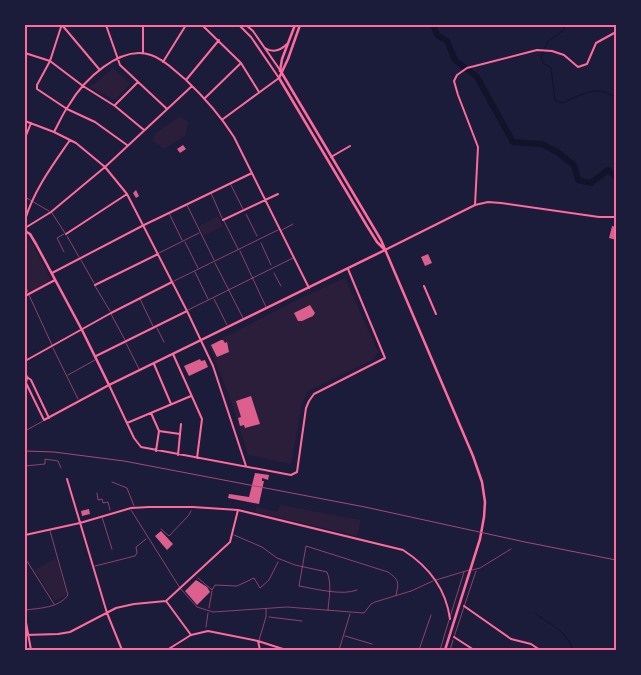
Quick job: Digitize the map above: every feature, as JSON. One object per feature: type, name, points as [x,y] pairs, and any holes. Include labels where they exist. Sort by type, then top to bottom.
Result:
[{"type":"main road","points":[[295,25],[282,59],[281,72],[381,240],[473,456],[482,482],[485,502],[480,539],[445,650]]},
{"type":"main road","points":[[300,25],[278,78],[367,226],[377,242],[385,250]]},
{"type":"main road","points":[[25,229],[33,239],[56,280],[110,385],[385,250]]},
{"type":"street","points":[[100,70],[63,25],[50,61],[37,85],[37,89],[67,109],[95,122],[127,145]]},
{"type":"street","points":[[106,25],[120,64],[167,109]]},
{"type":"street","points":[[143,25],[143,53]]},
{"type":"street","points":[[163,62],[186,25]]},
{"type":"street","points":[[202,25],[241,63],[259,92]]},
{"type":"street","points":[[223,119],[278,78],[251,37],[239,25]]},
{"type":"street","points":[[246,25],[281,72]]},
{"type":"street","points":[[475,205],[478,147],[454,82],[457,75],[467,68],[537,50],[552,51],[564,55],[578,67],[587,64],[596,43],[616,32]]},
{"type":"street","points":[[186,80],[219,40]]},
{"type":"street","points":[[264,47],[273,51],[280,50],[290,40]]},
{"type":"street","points":[[25,53],[50,61],[114,106],[144,130]]},
{"type":"street","points":[[54,132],[83,86],[100,70],[118,58],[129,54],[143,53],[156,57],[186,80],[223,119],[310,288]]},
{"type":"street","points":[[205,98],[241,63]]},
{"type":"street","points":[[114,106],[138,82]]},
{"type":"street","points":[[25,229],[51,212],[192,86]]},
{"type":"street","points":[[25,121],[70,140],[104,166],[127,194],[213,366],[246,466]]},
{"type":"street","points":[[25,138],[31,123]]},
{"type":"street","points":[[25,220],[31,201],[70,140]]},
{"type":"street","points":[[331,157],[350,146]]},
{"type":"street","points":[[52,273],[144,225],[252,173]]},
{"type":"street","points":[[66,233],[127,194]]},
{"type":"street","points":[[224,220],[278,194]]},
{"type":"street","points":[[385,250],[475,205],[488,202],[599,217],[616,217]]},
{"type":"street","points":[[95,286],[158,254]]},
{"type":"street","points":[[28,378],[26,383],[44,420],[110,385],[137,444],[145,449],[291,475],[297,472],[306,408],[314,394],[385,358],[348,269]]},
{"type":"street","points":[[25,296],[56,280]]},
{"type":"street","points":[[25,361],[111,313],[172,282]]},
{"type":"street","points":[[424,286],[436,314]]},
{"type":"street","points":[[96,357],[187,311]]},
{"type":"street","points":[[173,354],[202,419],[197,458]]},
{"type":"street","points":[[154,364],[171,404]]},
{"type":"street","points":[[25,372],[31,380],[49,418]]},
{"type":"street","points":[[127,424],[191,396]]},
{"type":"street","points":[[151,413],[158,431],[156,451]]},
{"type":"street","points":[[178,455],[181,424]]},
{"type":"street","points":[[158,431],[180,434]]},
{"type":"street","points":[[67,480],[107,613],[122,650]]},
{"type":"street","points":[[25,535],[80,523],[133,508],[149,506],[238,510],[403,550],[421,563],[435,580],[445,598],[450,618]]},
{"type":"street","points":[[27,635],[70,632],[116,608],[166,601],[230,542],[238,510]]},
{"type":"street","points":[[166,601],[191,635]]},
{"type":"street","points":[[464,606],[511,639],[530,644],[540,650]]},
{"type":"street","points":[[25,617],[31,650]]},
{"type":"street","points":[[167,650],[191,635],[208,631],[258,641],[286,650]]},
{"type":"street","points":[[454,637],[474,650]]},
{"type":"street","points":[[258,641],[260,650]]},
{"type":"lane","points":[[230,183],[244,211]]},
{"type":"lane","points":[[210,193],[267,309]]},
{"type":"lane","points":[[25,197],[51,212],[66,233],[111,313],[140,371]]},
{"type":"lane","points":[[187,204],[214,262],[244,319]]},
{"type":"lane","points":[[169,213],[199,269]]},
{"type":"lane","points":[[172,282],[293,224]]},
{"type":"lane","points":[[158,254],[200,232]]},
{"type":"lane","points":[[64,252],[57,238],[66,233]]},
{"type":"lane","points":[[187,311],[294,258]]},
{"type":"lane","points":[[195,271],[209,300]]},
{"type":"lane","points":[[25,285],[79,400]]},
{"type":"lane","points":[[214,298],[228,327]]},
{"type":"lane","points":[[139,299],[164,342]]},
{"type":"lane","points":[[67,375],[96,357]]},
{"type":"lane","points":[[25,431],[44,420]]},
{"type":"lane","points":[[112,482],[127,488],[133,508],[131,512],[180,588],[197,607],[213,612],[287,607],[364,613],[371,604],[435,580],[476,569],[511,549]]},
{"type":"lane","points":[[102,517],[112,549]]},
{"type":"lane","points":[[25,610],[55,605],[68,595],[49,530]]},
{"type":"lane","points":[[232,534],[262,547],[280,559],[303,568],[327,572],[330,579],[328,611]]},
{"type":"lane","points":[[94,567],[134,556],[137,553],[136,547],[148,538]]},
{"type":"lane","points":[[357,590],[351,593],[299,586],[306,546],[388,572],[395,577],[398,583],[396,596]]},
{"type":"lane","points":[[25,558],[55,605]]},
{"type":"lane","points":[[450,650],[476,569]]},
{"type":"lane","points":[[440,650],[465,571]]},
{"type":"lane","points":[[258,641],[266,617],[266,609]]},
{"type":"lane","points":[[340,650],[351,612]]},
{"type":"lane","points":[[419,650],[431,615]]},
{"type":"lane","points":[[344,635],[372,644]]},
{"type":"path","points":[[272,269],[281,286]]},
{"type":"path","points":[[25,466],[46,464],[45,459],[58,461],[62,468]]},
{"type":"path","points":[[96,494],[98,500],[102,499],[103,503],[108,502],[112,514]]},
{"type":"path","points":[[161,529],[169,536],[189,515],[193,507]]},
{"type":"path","points":[[195,575],[212,590],[215,584],[237,586],[254,578],[260,588],[269,580],[280,559]]},
{"type":"path","points":[[266,617],[302,621]]},
{"type":"shaded area","points":[[113,68],[130,84],[115,100],[90,87]]},
{"type":"shaded area","points":[[181,116],[188,122],[185,136],[164,149],[153,141],[155,133]]},
{"type":"shaded area","points":[[218,216],[223,226],[204,236],[199,226]]},
{"type":"shaded area","points":[[25,235],[34,246],[51,280],[29,292],[25,282]]},
{"type":"shaded area","points":[[345,278],[378,352],[374,359],[308,391],[302,403],[291,464],[248,455],[229,395],[209,345],[303,297]]},
{"type":"shaded area","points":[[280,505],[361,520],[357,536],[255,512],[256,507],[277,512]]},
{"type":"shaded area","points":[[56,558],[66,591],[65,596],[55,601],[34,570]]},
{"type":"building","points":[[183,145],[186,149],[180,153],[177,149]]},
{"type":"building","points":[[136,190],[139,196],[136,198],[133,193]]},
{"type":"building","points":[[612,226],[616,227],[616,240],[609,238]]},
{"type":"building","points":[[428,254],[432,263],[425,266],[421,257]]},
{"type":"building","points":[[310,305],[315,313],[313,316],[298,321],[294,313]]},
{"type":"building","points":[[221,340],[225,343],[227,342],[229,352],[217,357],[211,345]]},
{"type":"building","points":[[200,359],[201,361],[205,360],[208,367],[189,376],[184,366]]},
{"type":"building","points":[[251,396],[260,424],[245,428],[244,425],[240,426],[238,418],[241,417],[236,401]]},
{"type":"building","points":[[255,473],[269,475],[268,480],[262,478],[262,481],[264,481],[259,504],[228,498],[229,494],[249,497]]},
{"type":"building","points":[[89,509],[90,514],[82,516],[81,511]]},
{"type":"building","points":[[161,531],[173,544],[167,550],[155,536]]},
{"type":"building","points":[[196,580],[207,587],[210,592],[197,605],[185,591]]},
{"type":"waterway","points":[[433,25],[437,35],[447,41],[455,60],[477,77],[513,142],[542,144],[557,152],[574,165],[578,180],[591,183],[608,170],[616,177]]},
{"type":"waterway","points":[[564,25],[564,30],[548,41],[541,57],[543,63],[551,68],[555,100],[562,103],[592,91],[600,91],[616,97]]},
{"type":"waterway","points":[[535,613],[566,636],[572,648],[569,650]]},
{"type":"railway","points":[[25,451],[54,452],[124,461],[365,507],[616,560]]}]
